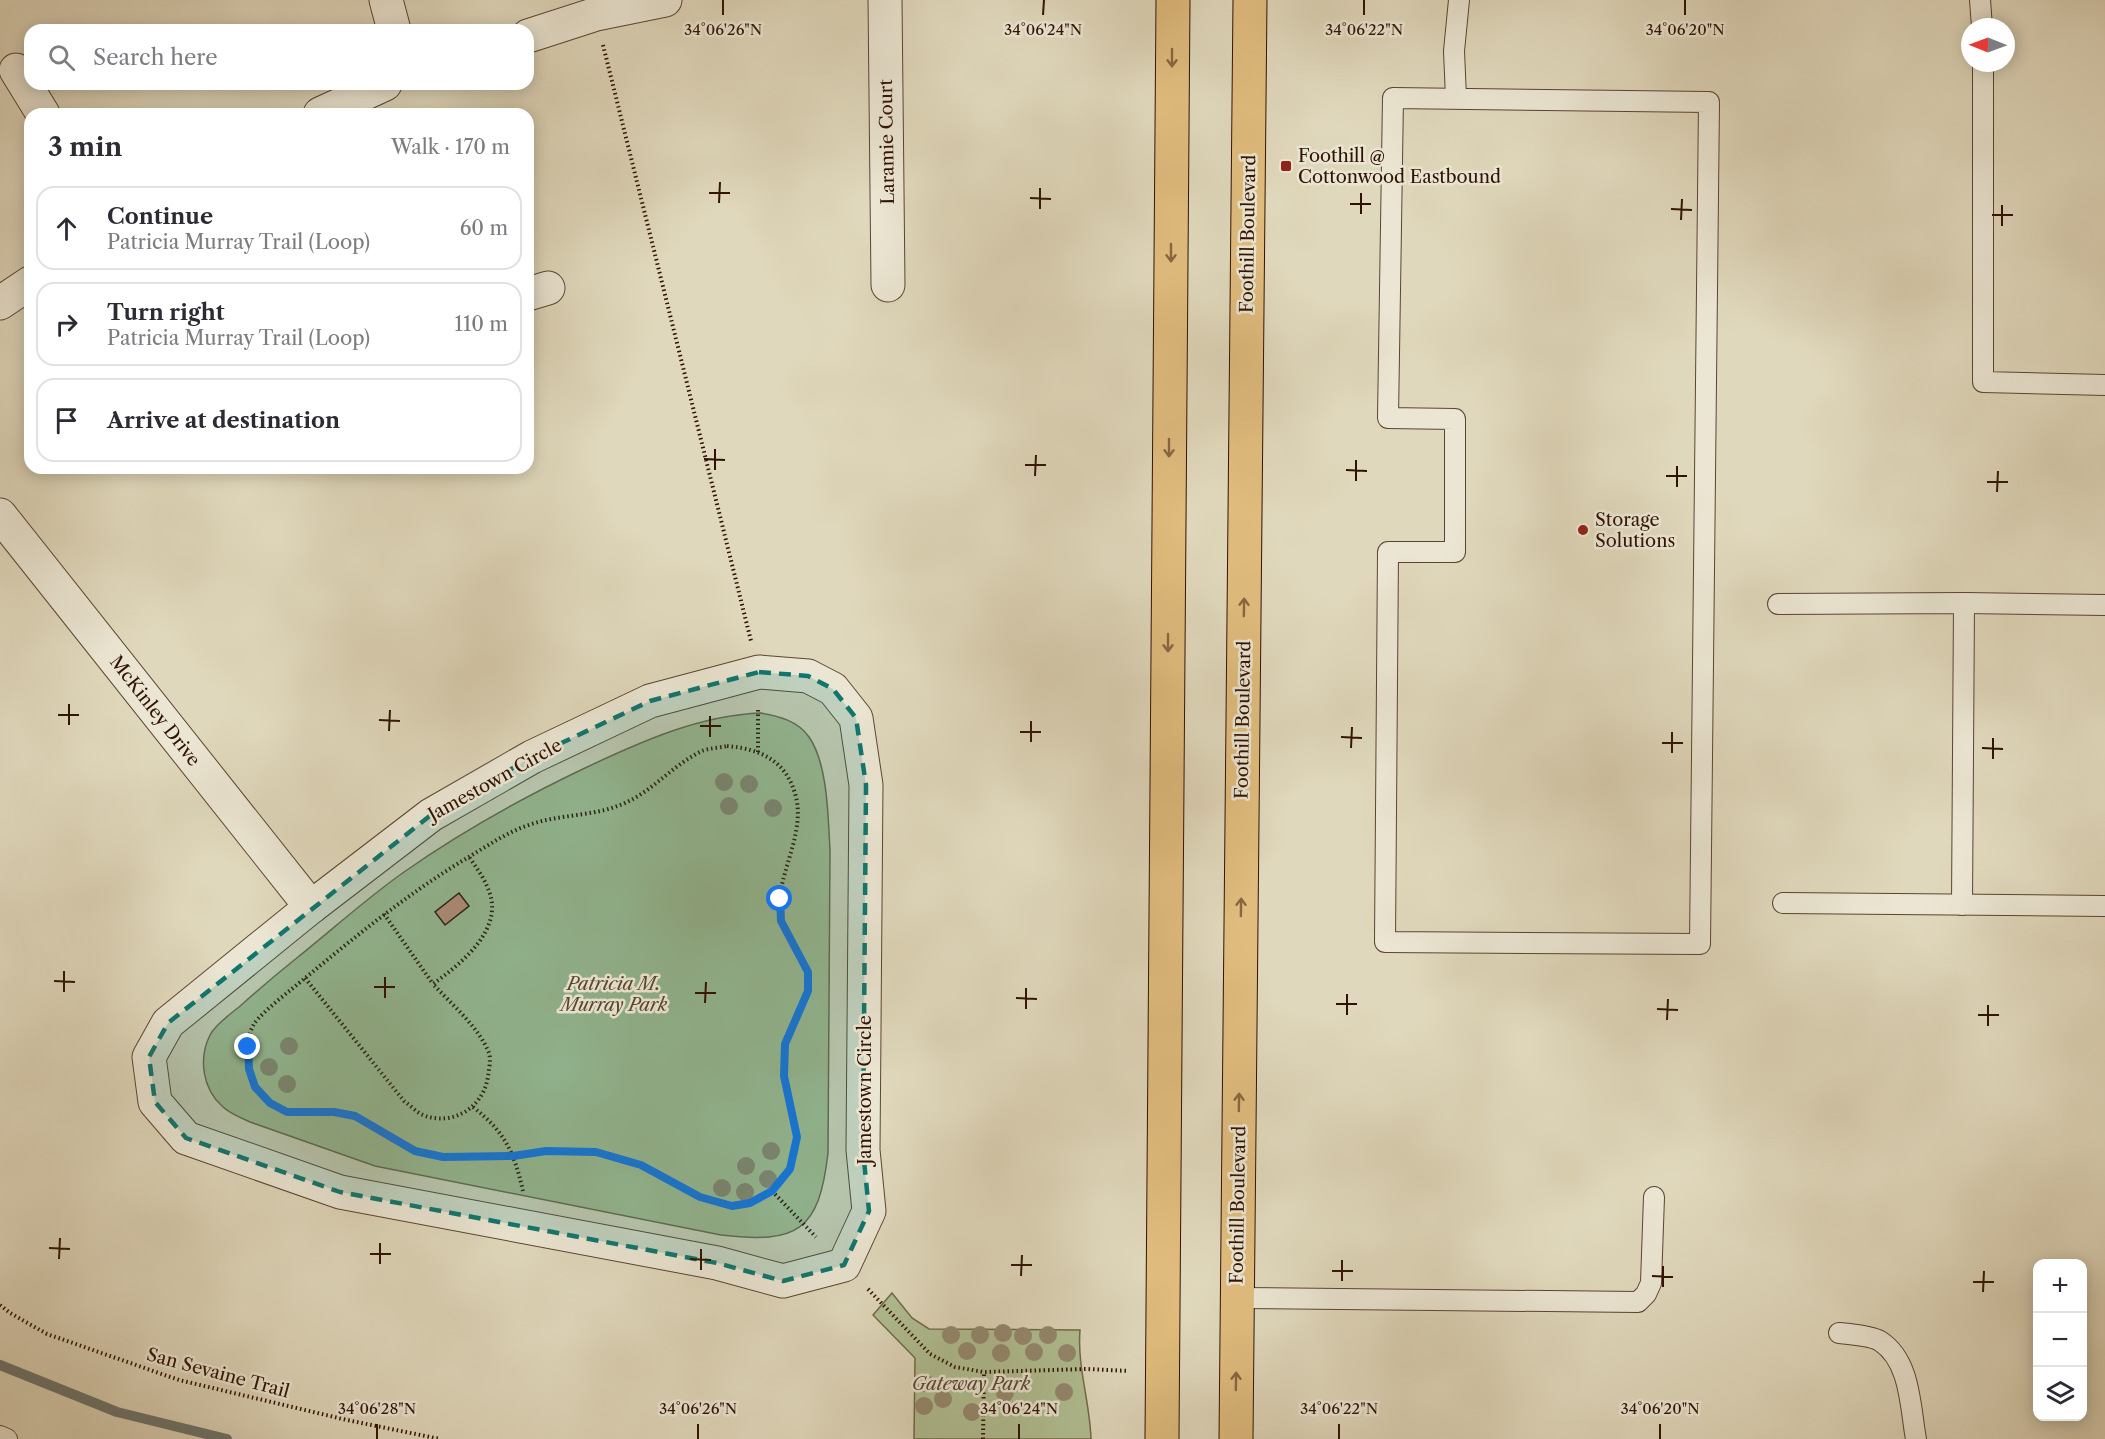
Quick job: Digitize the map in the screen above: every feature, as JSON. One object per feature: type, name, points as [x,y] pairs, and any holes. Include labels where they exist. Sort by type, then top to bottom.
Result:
[{"type":"main road","points":[[1162,1439],[1173,0]]},
{"type":"main road","name":"Foothill Boulevard","points":[[1236,1439],[1250,0]]},
{"type":"street","points":[[386,0],[392,24]]},
{"type":"street","points":[[534,34],[596,14],[665,0]]},
{"type":"street","name":"Laramie Court","points":[[885,0],[888,285]]},
{"type":"street","points":[[16,70],[24,83]]},
{"type":"street","points":[[28,90],[39,108]]},
{"type":"street","points":[[333,108],[372,90]]},
{"type":"street","points":[[0,303],[24,287]]},
{"type":"street","name":"McKinley Drive","points":[[0,515],[311,907]]},
{"type":"street","name":"Jamestown Circle","points":[[759,672],[808,676],[833,689],[856,718],[866,785],[863,1150],[869,1211],[844,1265],[783,1281],[717,1263],[340,1192],[186,1138],[155,1102],[149,1057],[168,1023],[311,907],[430,815],[532,757],[650,701],[759,672]]},
{"type":"lane","points":[[1456,98],[1454,51],[1459,0]]},
{"type":"lane","points":[[1980,0],[1981,18]]},
{"type":"lane","points":[[1983,72],[1983,382],[2105,385]]},
{"type":"lane","points":[[1393,98],[1456,98],[1709,102],[1700,944],[1385,942],[1388,552],[1455,552],[1455,419],[1388,418],[1393,98]]},
{"type":"lane","points":[[1962,905],[1964,603]]},
{"type":"lane","points":[[1778,604],[2105,605]]},
{"type":"lane","points":[[1783,903],[2105,906]]},
{"type":"lane","points":[[1237,1298],[1638,1302],[1646,1294],[1651,1283],[1654,1197]]},
{"type":"lane","points":[[1839,1333],[1879,1340],[1894,1354],[1905,1373],[1916,1439]]},
{"type":"lane","points":[[0,1436],[7,1439]]},
{"type":"path","points":[[603,45],[748,630]]},
{"type":"path","points":[[750,748],[768,757],[785,771],[796,797],[798,818],[780,899],[781,921],[808,972],[808,991],[785,1044],[784,1076],[797,1137],[790,1169],[772,1191],[750,1203],[732,1206],[700,1197],[641,1165],[596,1152],[546,1151],[513,1156],[443,1157],[415,1151],[355,1116],[334,1112],[287,1112],[270,1103],[255,1087],[249,1069],[248,1047],[254,1025],[305,978],[384,914],[469,857],[495,840],[535,823],[580,816],[622,805],[651,789],[704,749],[750,748]]},
{"type":"path","points":[[433,984],[470,956],[484,934],[491,915],[491,895],[469,857]]},
{"type":"path","points":[[305,978],[404,1101],[422,1115],[441,1118],[456,1116],[473,1107],[487,1085],[490,1055],[475,1030],[433,984],[384,914]]},
{"type":"path","points":[[473,1107],[492,1121],[502,1135],[513,1156],[523,1191]]},
{"type":"path","points":[[878,1300],[930,1354],[955,1367],[984,1372],[1087,1369],[1163,1371]]},
{"type":"path","name":"San Sevaine Trail","points":[[0,1305],[47,1334],[179,1380],[347,1420],[440,1439]]},
{"type":"path","points":[[983,1439],[984,1372]]},
{"type":"highlighted area","points":[[759,672],[808,676],[833,689],[856,718],[866,785],[863,1150],[869,1211],[844,1265],[783,1281],[717,1263],[340,1192],[186,1138],[155,1102],[149,1057],[168,1023],[431,815],[532,757],[650,701]]},
{"type":"green space","name":"Patricia M. Murray Park","points":[[761,713],[794,723],[805,731],[820,762],[827,807],[830,850],[828,1153],[818,1200],[810,1216],[800,1227],[786,1234],[769,1237],[721,1235],[375,1166],[250,1122],[228,1111],[210,1091],[204,1073],[204,1054],[210,1035],[216,1027],[350,914],[404,872],[447,843],[515,804],[561,779],[627,749],[693,724]]},
{"type":"green space","name":"Gateway Park","points":[[892,1293],[912,1318],[929,1329],[1080,1330],[1080,1357],[1091,1439],[914,1439],[915,1358],[873,1315]]},
{"type":"building","points":[[459,893],[469,906],[445,925],[435,912]]},
{"type":"waterway","points":[[0,1365],[117,1412],[227,1439]]},
{"type":"place","name":"Foothill @ Cottonwood Eastbound","points":[[1286,166]]},
{"type":"place","name":"Storage Solutions","points":[[1583,530]]},
{"type":"route","points":[[248,1047],[249,1069],[255,1087],[270,1103],[287,1112],[334,1112],[355,1116],[415,1151],[443,1157],[513,1156],[571,1150],[596,1152],[641,1165],[700,1197],[732,1206],[750,1203],[772,1191],[790,1169],[797,1137],[784,1076],[785,1044],[808,991],[808,972],[781,921],[780,899]]}]
